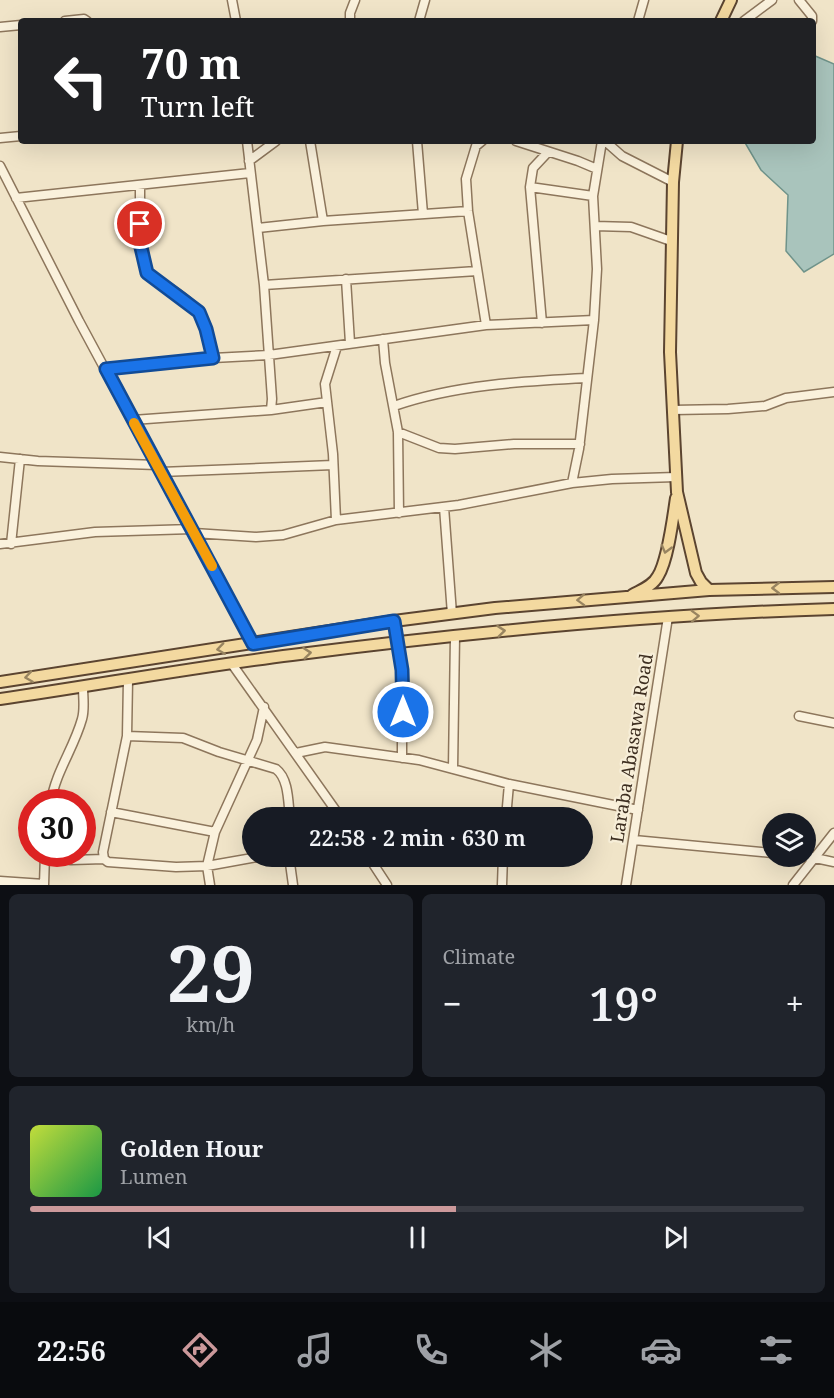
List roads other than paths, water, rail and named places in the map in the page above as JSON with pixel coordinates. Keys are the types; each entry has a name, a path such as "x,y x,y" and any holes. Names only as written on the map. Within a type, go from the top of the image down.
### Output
{"main road":[{"path":"722,18 730,0"},
{"path":"677,144 672,182 670,352 677,492 696,573 709,590"},
{"path":"625,598 653,583 659,575 670,535 677,492"},
{"path":"0,682 394,621 565,601 709,590 834,587"},
{"path":"0,699 290,655 455,636 583,623 834,609"}],"street":[{"path":"232,0 235,18"},
{"path":"350,18 355,0"},
{"path":"420,18 425,0"},
{"path":"639,18 644,0"},
{"path":"748,18 772,0"},
{"path":"799,0 812,18"},
{"path":"0,27 18,25"},
{"path":"0,138 18,136"},
{"path":"247,144 264,285 271,410"},
{"path":"249,161 272,144"},
{"path":"310,144 323,221"},
{"path":"417,144 423,214"},
{"path":"478,144 466,179 468,211 486,325"},
{"path":"525,144 597,169"},
{"path":"572,483 580,444 594,320 597,269 593,196 603,144"},
{"path":"608,144 622,156 672,182"},
{"path":"542,322 530,187 533,168 548,152"},
{"path":"0,166 253,644"},
{"path":"16,198 250,173"},
{"path":"140,185 140,243 147,273 199,312 213,358"},
{"path":"530,187 593,196"},
{"path":"258,228 468,211"},
{"path":"595,226 631,227 671,240"},
{"path":"264,285 477,271"},
{"path":"346,279 350,343"},
{"path":"106,369 269,354 486,325 594,320"},
{"path":"383,339 385,363 398,432 399,513"},
{"path":"336,520 325,384 337,346"},
{"path":"394,406 420,397 453,391 543,380 587,378"},
{"path":"673,410 765,406 786,398 834,392"},
{"path":"133,420 271,410 327,402"},
{"path":"398,432 440,448 455,449 514,444 580,444"},
{"path":"0,457 159,469 333,465"},
{"path":"10,544 20,459"},
{"path":"0,544 95,532 193,531 256,537 283,535 336,520 444,507 572,483 676,477"},
{"path":"444,507 452,614"},
{"name":"Laraba Abasawa Road","path":"626,885 668,617"},
{"path":"394,621 402,670 402,758"},
{"path":"453,769 455,636"},
{"path":"232,664 333,807"},
{"path":"104,859 103,852 127,736 128,680"},
{"path":"53,789 82,719 83,687"},
{"path":"210,885 207,866 214,832 257,740 264,707"},
{"path":"800,716 834,723"},
{"path":"127,736 183,738 276,769 281,773 287,791 289,807"},
{"path":"296,753 325,747 402,758 509,784 638,810"},
{"path":"507,807 509,784"},
{"path":"111,812 214,832"},
{"path":"834,833 816,857 834,862"},
{"path":"633,840 762,853"},
{"path":"96,859 164,866 207,866 242,860"},
{"path":"0,881 44,884 45,867"},
{"path":"291,867 293,885"},
{"path":"375,867 387,885"},
{"path":"502,867 502,885"},
{"path":"793,885 808,867"}],"water":[{"path":"816,56 834,64 834,254 804,272 786,251 788,195 761,170 746,144 816,144"}]}
